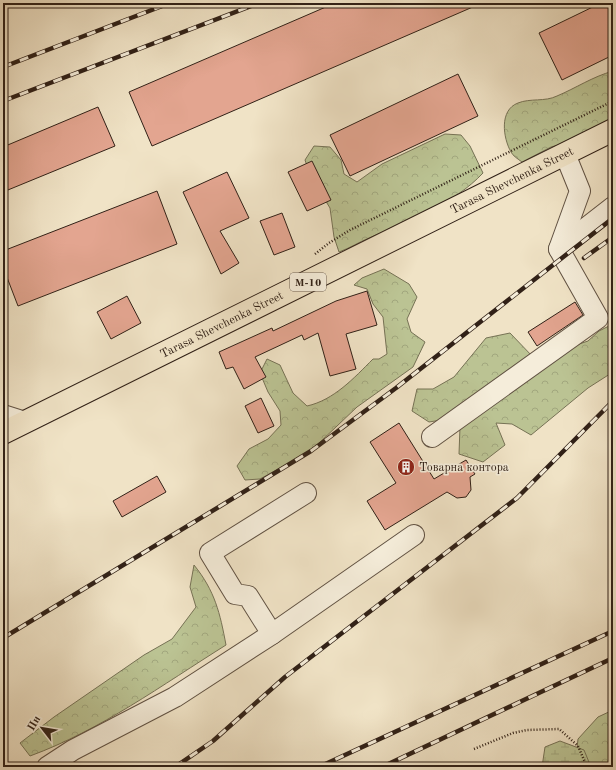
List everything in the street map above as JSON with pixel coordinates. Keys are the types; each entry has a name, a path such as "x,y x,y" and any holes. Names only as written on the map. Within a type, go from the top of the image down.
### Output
{"main road":[{"name":"Tarasa Shevchenka Street","path":"3,433 613,130"}],"lane":[{"path":"432,437 598,318 559,249 580,191 565,154"},
{"path":"559,249 613,207"},
{"path":"3,415 25,422"},
{"path":"272,634 248,596 235,594 210,553 306,493"},
{"path":"47,767 79,746 175,697 272,634 414,535"}],"path":[{"path":"312,257 329,242 350,230 613,102"},
{"path":"474,749 513,733 527,730 559,729 578,746 587,767"}],"green space":[{"path":"613,71 613,117 581,139 551,147 522,162 513,155 508,146 504,125 505,118 512,107 518,103 552,98 598,76"},
{"path":"445,134 461,135 470,146 483,173 458,194 430,211 339,252 334,237 330,208 311,177 305,160 314,146 330,147 341,160 344,174 357,182 382,164"},
{"path":"384,269 409,284 417,297 407,319 411,332 425,342 413,367 357,407 317,445 300,457 260,479 245,480 237,466 249,449 268,439 281,425 280,411 268,392 260,373 267,359 280,365 293,393 307,406 335,394 351,381 373,359 379,359 387,354 383,317 373,304 367,289 354,285 362,278"},
{"path":"613,324 613,372 588,388 531,435 512,424 496,423 505,445 483,462 459,454 460,427 453,418 429,422 412,411 417,389 433,389 454,377 486,338 510,333 533,357 559,351 588,341 599,331"},
{"path":"194,565 207,584 216,603 226,645 131,706 82,733 30,756 20,743 54,717 144,655 172,639 196,607 190,587"},
{"path":"613,710 613,767 575,767 578,739 598,717"},
{"path":"560,741 584,750 591,767 542,767 545,747"}],"building":[{"path":"335,3 482,3 152,146 129,92"},
{"path":"601,3 613,3 613,55 562,80 539,33"},
{"path":"458,74 478,116 350,176 330,135"},
{"path":"98,107 115,146 3,192 3,147"},
{"path":"312,161 331,200 307,211 288,172"},
{"path":"227,172 249,218 220,231 239,263 221,274 183,192"},
{"path":"157,191 177,244 18,306 3,267 3,251"},
{"path":"282,213 295,247 274,255 260,221"},
{"path":"367,291 377,325 346,334 356,369 330,376 318,333 304,340 302,335 255,357 266,377 244,389 233,367 226,369 219,352 272,328 273,331 336,301"},
{"path":"127,296 141,323 111,339 97,312"},
{"path":"575,302 583,315 537,346 528,332"},
{"path":"261,398 274,426 258,433 245,406"},
{"name":"Товарна контора","path":"399,423 434,479 466,460 475,474 470,477 471,490 466,497 457,498 447,492 385,530 367,501 396,483 370,442"},
{"path":"157,476 166,492 122,517 113,501"}],"railway":[{"path":"3,67 170,3"},
{"path":"3,101 259,3"},
{"path":"3,638 311,451 396,388 613,218"},
{"path":"584,258 613,237"},
{"path":"175,767 213,741 285,677 517,498 613,401"},
{"path":"319,767 613,631"},
{"path":"382,767 613,658"}],"place":[{"name":"Товарна контора","path":"406,467"}]}
